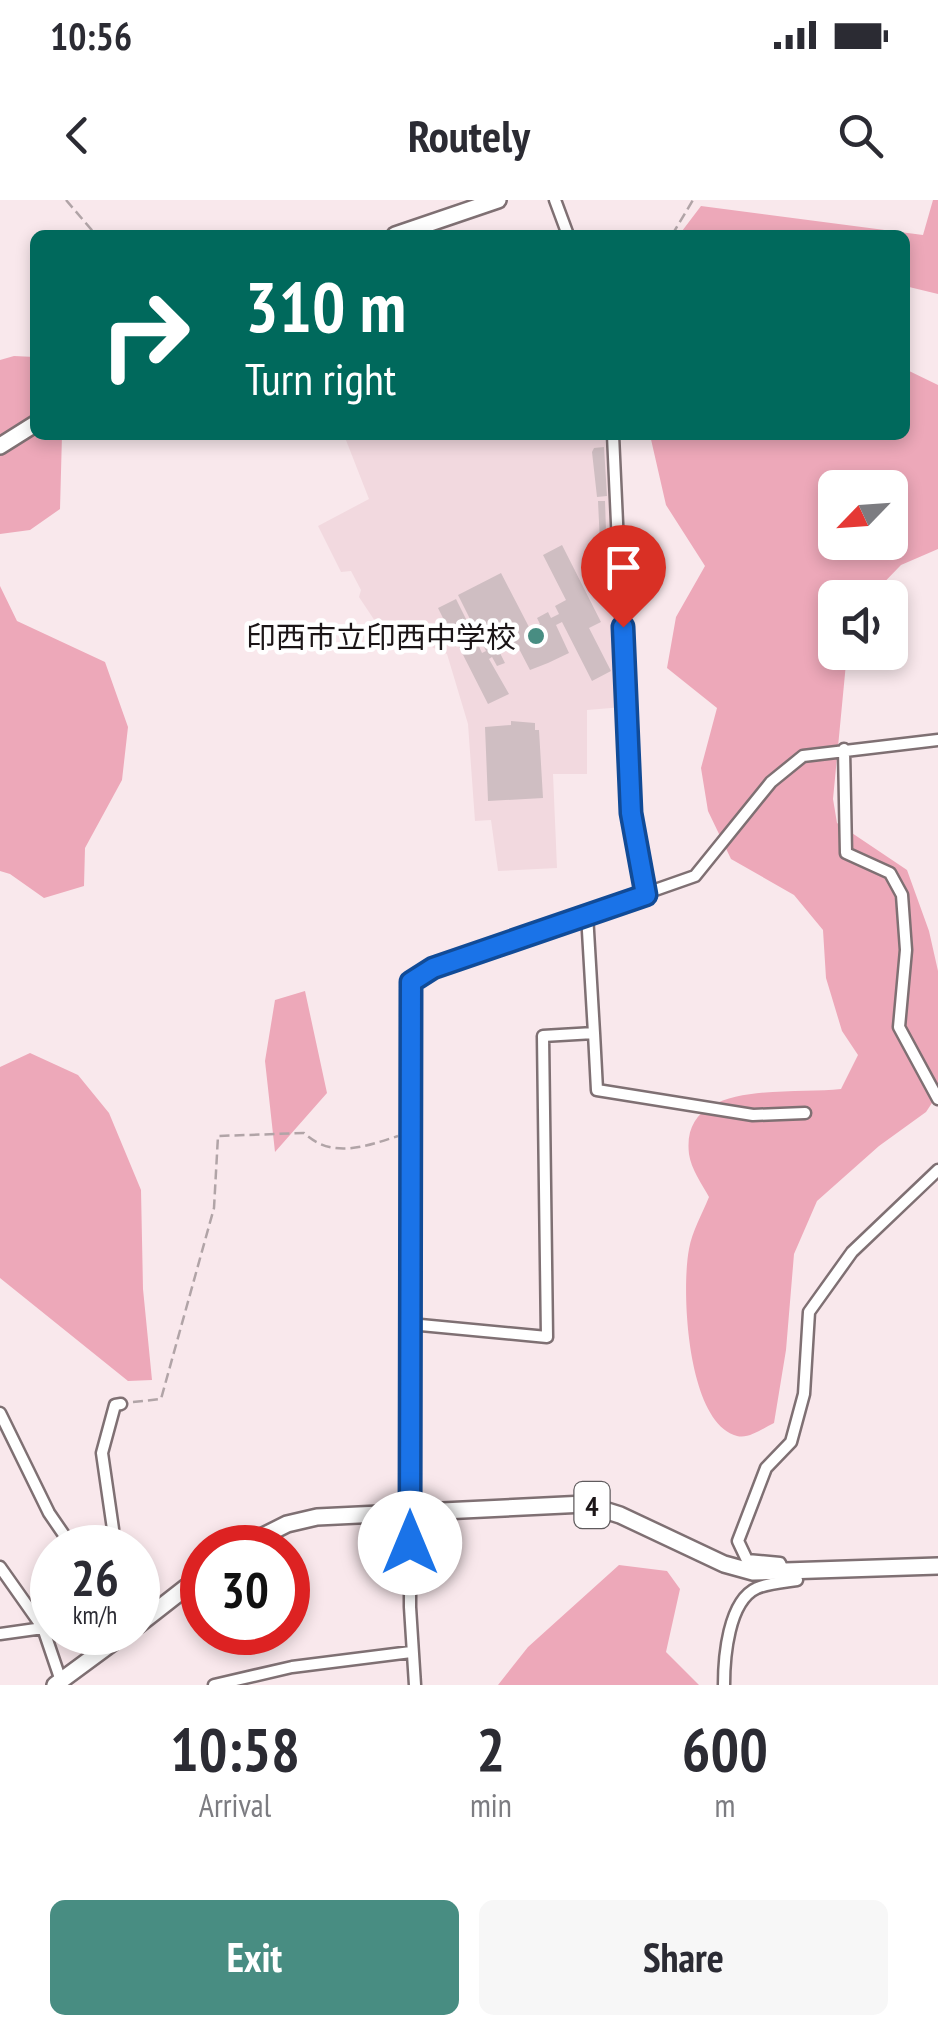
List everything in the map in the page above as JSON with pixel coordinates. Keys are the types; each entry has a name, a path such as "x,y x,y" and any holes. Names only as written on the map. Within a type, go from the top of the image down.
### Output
{"main road":[{"path":"410,230 498,200"},
{"path":"0,446 30,427"},
{"name":"4","path":"286,1525 304,1519 410,1511 585,1504 620,1515 738,1568 784,1572 938,1566"},
{"path":"160,1608 180,1592"},
{"path":"58,1683 96,1655"}],"street":[{"path":"555,200 566,230"},
{"path":"613,440 629,786 646,895"},
{"path":"415,1685 411,1652 410,1511 411,982 433,968 695,876 787,766 803,756 938,740"},
{"path":"844,749 846,852 890,873 902,895 906,950 899,1027 938,1099"},
{"path":"587,914 597,1090 753,1115 805,1112"},
{"path":"410,1324 547,1338 543,1036 594,1033"},
{"path":"724,1685 728,1639 740,1604 754,1589 797,1580 784,1572 780,1563 748,1560 738,1541 766,1468 791,1442 804,1394 809,1312 852,1252 938,1170"},
{"path":"112,1525 102,1452 115,1404 121,1404"},
{"path":"0,1413 57,1525"},
{"path":"2,1571 30,1604"},
{"path":"0,1634 30,1628"},
{"path":"214,1685 292,1667 411,1652"},
{"path":"53,1655 58,1683"}],"path":[{"path":"66,200 92,230"},
{"path":"675,230 693,200"},
{"path":"121,1404 162,1399 214,1208 218,1136 304,1133 317,1145 335,1151 410,1132"}],"shaded area":[{"path":"933,200 938,200 938,294 910,287 910,233 923,235"},
{"path":"701,206 885,230 683,230"},
{"path":"30,357 30,440 62,440 60,509 30,530 0,534 0,360"},
{"path":"910,371 938,385 938,549 901,565 886,580 818,580 818,670 845,670 833,799 837,823 907,870 929,931 938,971 938,1094 926,1112 879,1146 817,1201 794,1254 786,1350 774,1423 742,1437 720,1426 707,1407 691,1353 686,1294 689,1249 709,1197 690,1160 691,1130 702,1113 720,1102 744,1095 841,1089 858,1055 842,1031 826,978 823,930 794,895 731,859 708,811 701,768 717,708 667,668 676,617 705,566 666,505 651,440 910,440"},
{"path":"346,440 605,440 623,707 587,710 587,774 553,774 557,868 498,871 491,820 475,821 468,724 447,654 375,621 359,597 361,590 351,571 341,572 318,526 369,499"},
{"path":"0,586 17,621 105,662 128,727 122,780 85,848 84,886 44,898 0,871"},
{"path":"305,991 327,1093 275,1152 265,1061 275,1000"},
{"path":"30,1053 78,1075 109,1113 141,1190 143,1289 152,1380 128,1381 0,1278 0,1067"},
{"path":"619,1565 667,1571 680,1589 666,1652 699,1685 498,1685 528,1647"}],"building":[{"path":"604,447 607,496 597,497 592,452"},
{"path":"598,501 605,501 606,531 611,531 613,571 608,571 609,586 602,586"},
{"path":"562,545 601,622 589,628 611,671 592,681 562,622 556,625 569,653 530,670 517,645 500,653 505,663 497,666 492,657 489,659 509,694 488,704 459,647 476,640 482,653 486,651 458,595 501,573 530,629 540,624 537,618 548,612 551,618 559,614 555,606 566,600 543,555"},
{"path":"456,599 470,627 452,636 438,608"},
{"path":"511,721 535,723 535,730 539,730 543,798 488,801 485,727 511,725"}],"place":[{"name":"印西市立印西中学校","path":"536,636"}],"route":[{"path":"410,1543 411,982 433,968 646,895 631,813 623,627"}]}
